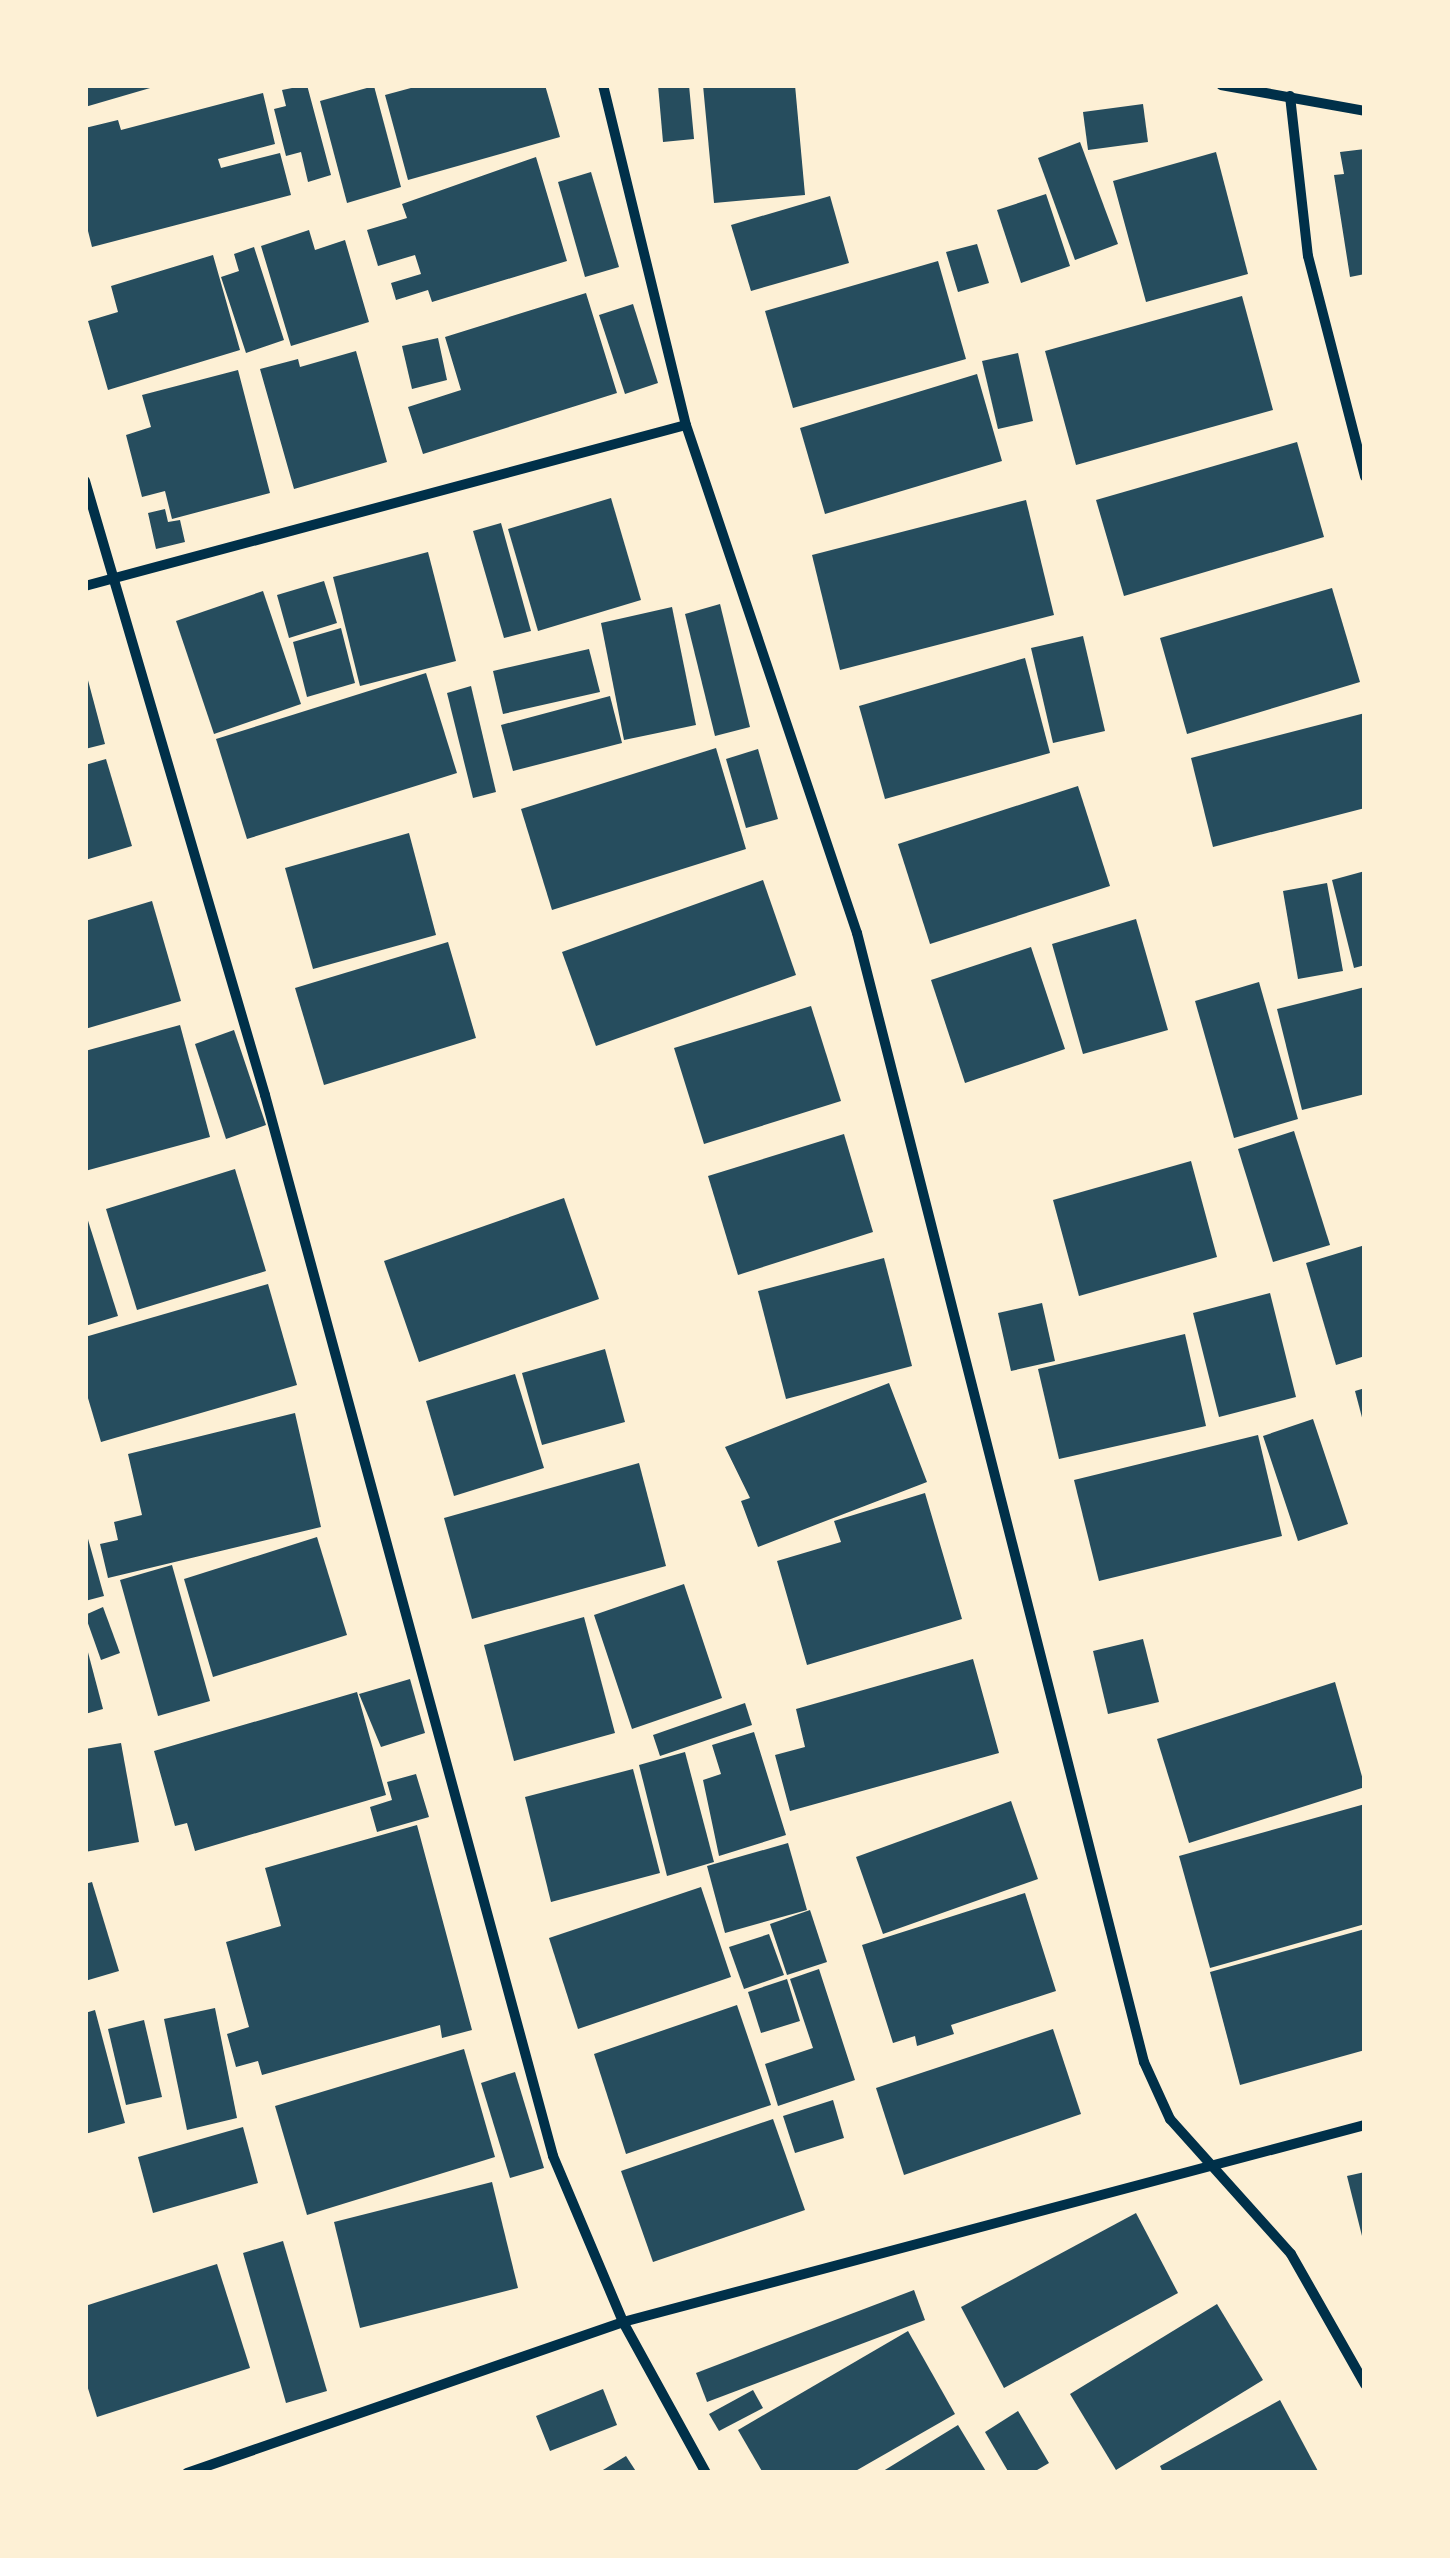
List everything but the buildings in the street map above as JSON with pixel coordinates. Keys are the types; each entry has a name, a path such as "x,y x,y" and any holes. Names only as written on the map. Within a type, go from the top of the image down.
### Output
{"street":[{"path":"603,85 686,425 857,934 1144,2062 1170,2119 1291,2254 1365,2384"},
{"path":"1221,85 1365,111"},
{"path":"1290,96 1308,256 1365,478"},
{"path":"85,586 686,425"},
{"path":"85,482 118,578 552,2156 623,2322 706,2473"},
{"path":"188,2473 623,2322 1212,2170 1365,2125"}]}
